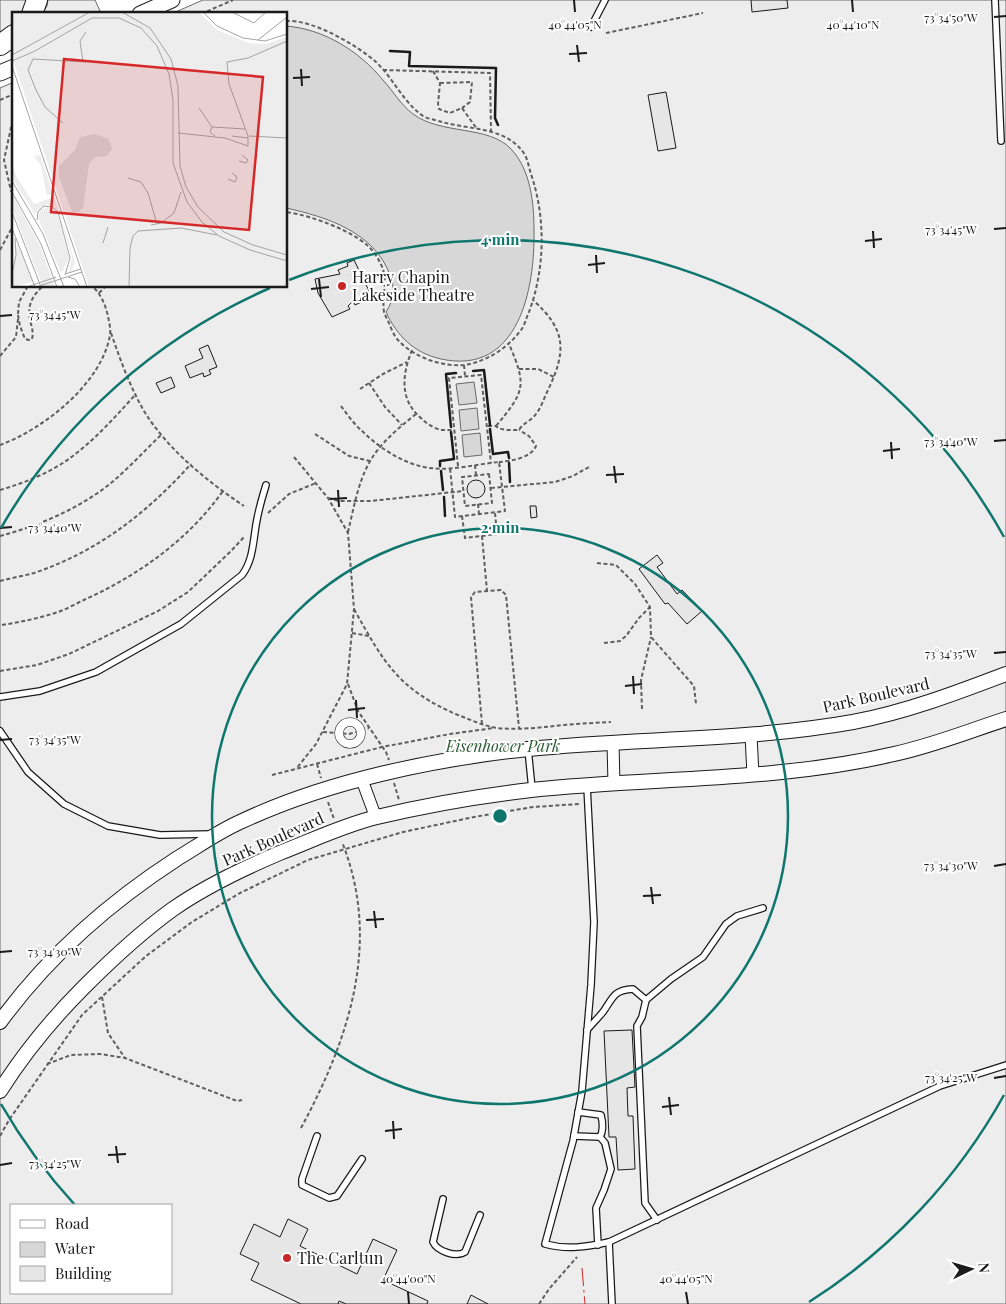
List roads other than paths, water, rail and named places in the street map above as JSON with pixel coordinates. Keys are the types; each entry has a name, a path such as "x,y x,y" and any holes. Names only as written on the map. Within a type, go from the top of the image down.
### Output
{"highway":[{"path":"33,12 37,0"},
{"path":"0,45 12,36"}],"main road":[{"path":"145,12 172,0"},
{"path":"0,73 12,68"}],"street":[{"name":"Park Boulevard","path":"0,1022 22,992 82,931 143,881 239,822 292,801 393,770 528,749 751,735 800,730 855,721 903,710 1006,674"},
{"name":"Park Boulevard","path":"0,1091 17,1064 56,1015 116,954 173,909 242,869 337,830 376,818 445,802 532,790 753,775 798,770 895,754 1006,718"},
{"path":"349,722 356,724 361,731 359,740 352,744 342,741 339,733 343,725 349,722"},
{"path":"751,735 753,775"},
{"path":"613,743 614,784"},
{"path":"362,780 376,818"}],"lane":[{"path":"592,27 605,0"},
{"path":"995,0 1003,121 1001,141"},
{"path":"0,698 40,691 96,672 181,624 242,575 247,568 251,558 256,523 266,486"},
{"path":"0,731 28,772 64,804 108,826 160,835 218,834"},
{"path":"528,749 532,790"},
{"path":"587,786 594,922 582,1090 574,1136 545,1244 559,1247 585,1248 609,1242 940,1086 1006,1064"},
{"path":"657,1220 645,1203 637,1026 642,1017 646,1000 703,956 726,924 737,916 763,908"},
{"path":"587,1031 615,994 625,989 633,988 646,1000"},
{"path":"578,1112 601,1116 603,1123 600,1137"},
{"path":"317,1136 302,1179 302,1185 329,1198 337,1196 362,1158"},
{"path":"574,1136 600,1137 605,1143 611,1169 596,1208 598,1245"},
{"path":"444,1199 432,1242 434,1245 455,1256 465,1252 480,1215"},
{"path":"609,1242 612,1304"}],"water":[{"path":"288,26 300,28 327,37 352,51 374,69 413,114 424,121 490,136 502,141 518,157 530,188 534,231 531,277 526,301 517,323 505,341 489,354 467,361 441,359 415,348 395,329 386,312 393,294 393,284 383,260 361,237 333,222 288,208"},
{"path":"474,382 477,403 459,405 456,384"},
{"path":"477,408 479,429 461,431 459,410"},
{"path":"480,433 482,455 464,457 462,435"}],"place":[{"name":"Harry Chapin Lakeside Theatre","path":"342,286"},
{"name":"The Carltun","path":"287,1258"}],"park label":[{"name":"Eisenhower Park","path":"503,746"}]}
